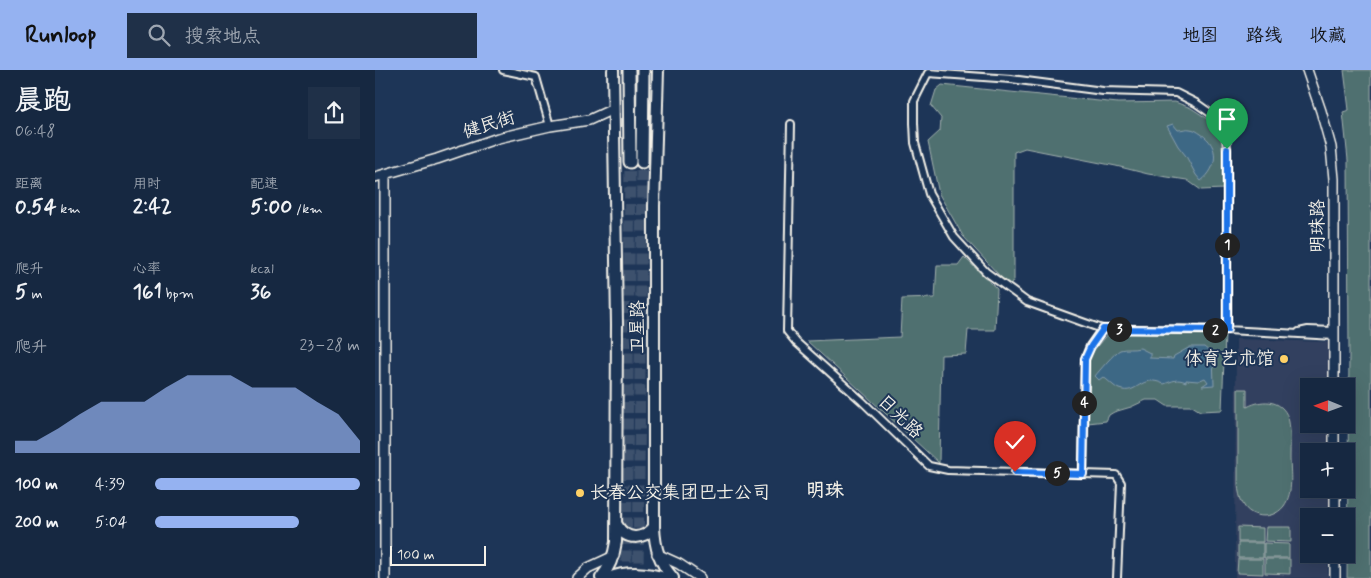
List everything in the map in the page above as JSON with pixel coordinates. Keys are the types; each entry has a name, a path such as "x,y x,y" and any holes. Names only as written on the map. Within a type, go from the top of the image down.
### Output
{"highway":[{"path":"629,70 630,162"},
{"path":"642,162 643,70"}],"main road":[{"name":"卫星路","path":"601,578 607,571 614,556 617,542 617,214 613,70"},
{"name":"卫星路","path":"658,70 654,206 654,527 657,554 661,563 673,578"},
{"path":"617,525 623,534 628,536 643,536 648,534 654,527"},
{"path":"609,578 629,574 654,574 665,578"}],"street":[{"path":"503,70 536,77 550,126"},
{"name":"明珠路","path":"1307,70 1331,147 1334,180 1334,378"},
{"path":"1227,330 1227,149 1226,136 1213,115 1196,103 1176,93 1103,91 1011,79 928,73 914,101 914,123 915,143 929,194 954,237 985,272 1027,302 1103,329 1227,330 1292,332 1307,335 1334,333"},
{"name":"健民街","path":"375,177 437,159 498,138 550,126 589,120 613,110"},
{"name":"日光路","path":"791,124 787,331 796,342 862,401 929,466 948,470 1116,475 1121,483 1117,578"},
{"path":"385,174 385,578"},
{"path":"1083,474 1085,359 1091,346 1103,329"},
{"path":"657,554 679,564 700,578"},
{"path":"577,578 588,568 614,556"},
{"path":"1335,563 1335,578"}],"shaded area":[{"path":"1173,124 1178,130 1189,129 1201,134 1207,139 1214,151 1215,157 1211,170 1201,181 1167,126"},
{"path":"1236,339 1330,342 1330,378 1300,378 1300,433 1330,433 1329,443 1300,443 1300,498 1329,498 1329,508 1300,508 1300,563 1328,563 1328,578 1235,578"},
{"path":"1190,347 1204,347 1213,354 1214,385 1202,386 1208,382 1205,378 1198,381 1186,380 1186,382 1175,380 1164,384 1150,381 1131,390 1125,390 1117,388 1103,377 1099,380 1095,376 1120,350 1140,348 1150,353 1150,358 1173,359 1174,356"}],"green space":[{"path":"1344,70 1371,70 1371,578 1347,578 1347,563 1355,563 1355,508 1348,508 1348,498 1355,498 1355,443 1348,443 1348,433 1355,433 1355,378 1349,378 1348,160 1343,112 1349,110"},
{"path":"942,85 1118,103 1175,102 1191,108 1208,119 1223,139 1224,189 1201,190 1187,180 1148,174 1025,148 1014,152 1014,280 1009,286 963,236 939,194 928,142 940,131 941,118 931,106 936,90"},
{"path":"964,257 997,289 995,330 968,330 966,354 941,355 939,463 807,341 900,337 902,299 935,298 937,265 958,265"},
{"path":"1108,333 1225,335 1222,410 1200,411 1192,406 1167,406 1158,400 1146,400 1114,412 1109,415 1106,421 1088,423 1089,362 1094,350"},
{"path":"1238,389 1247,389 1247,407 1260,402 1273,403 1283,409 1289,422 1291,475 1289,495 1282,509 1268,516 1257,515 1248,511 1239,494"},
{"path":"1238,527 1263,528 1263,542 1238,542"},
{"path":"1266,527 1291,527 1291,542 1265,541"},
{"path":"1238,543 1263,543 1263,558 1238,558"},
{"path":"1264,543 1289,544 1289,558 1264,558"},
{"path":"1238,559 1263,559 1263,574 1237,573"},
{"path":"1265,559 1290,559 1290,574 1265,573"}],"tunnel":[{"path":"626,578 630,162"},
{"path":"638,578 642,162"}],"place":[{"name":"体育艺术馆","path":"1284,359"},
{"name":"长春公交集团巴士公司","path":"580,493"}],"district":[{"name":"明珠","path":"825,490"}],"route":[{"path":"1015,472 1083,474 1085,359 1091,346 1103,329 1227,330 1227,149"}]}
